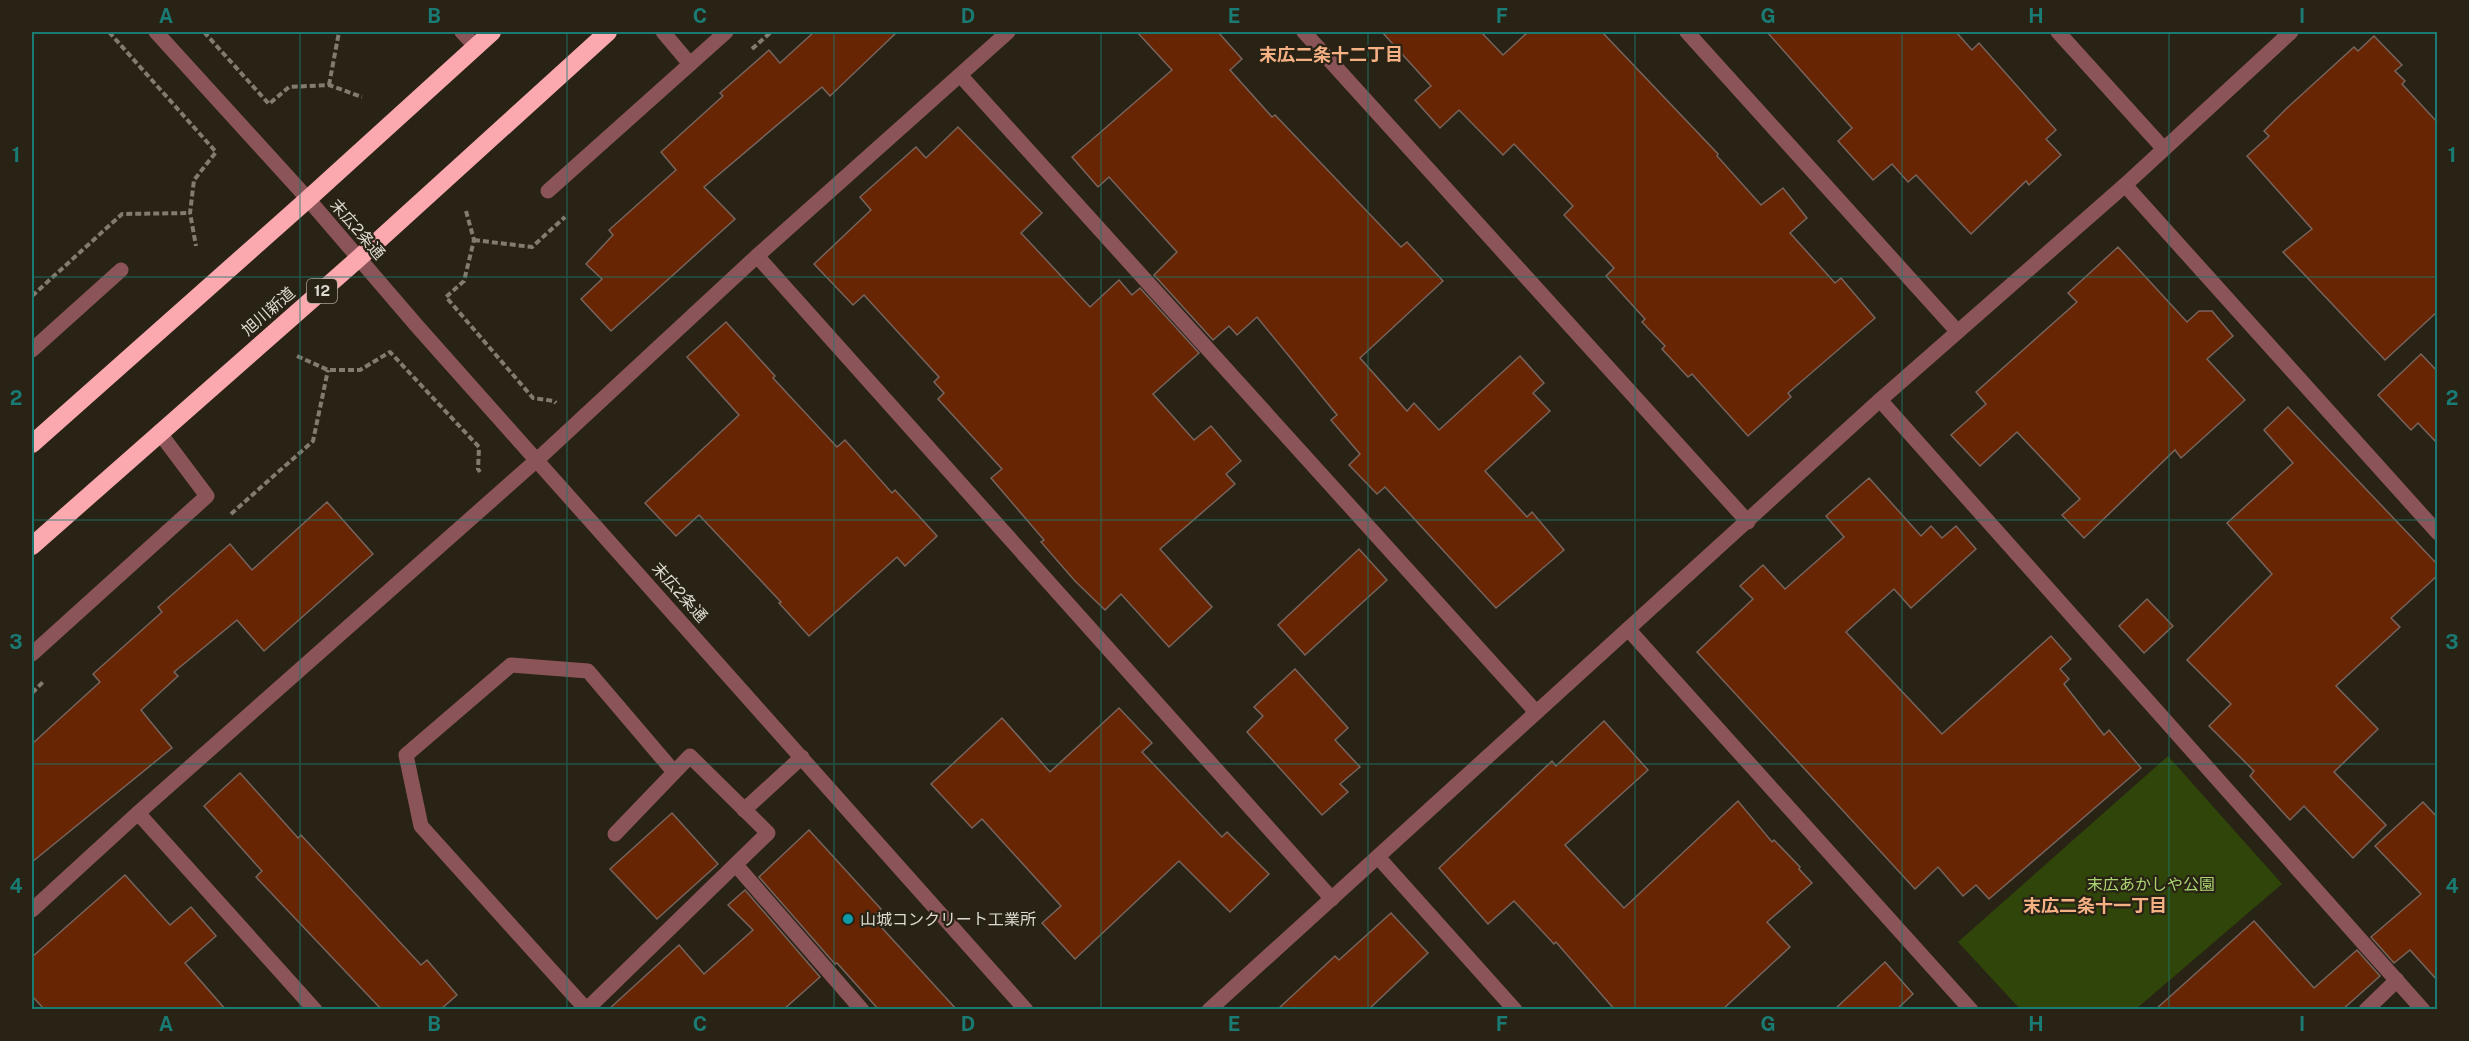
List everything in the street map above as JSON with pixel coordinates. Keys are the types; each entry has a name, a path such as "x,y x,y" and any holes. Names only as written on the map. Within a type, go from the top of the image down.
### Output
{"highway":[{"path":"32,444 492,32"},
{"name":"旭川新道","path":"32,546 359,258 608,32"}],"street":[{"name":"末広2条通","path":"156,32 308,199 1026,1010"},
{"path":"462,32 475,46"},
{"path":"663,32 690,64"},
{"path":"548,191 726,32"},
{"path":"32,910 138,813 538,459 757,256 1008,32"},
{"path":"1304,32 1748,522"},
{"path":"1687,32 1957,331"},
{"path":"2058,32 2163,148"},
{"path":"1209,1010 1880,400 2125,185 2291,32"},
{"path":"960,75 1536,712"},
{"path":"2125,185 2438,533"},
{"path":"757,256 1332,899"},
{"path":"32,350 121,270"},
{"path":"1880,400 2423,1010"},
{"path":"32,654 207,495 159,432"},
{"path":"1628,629 1971,1010"},
{"path":"615,834 690,756 768,833 586,1009 421,826 406,755 511,665 588,671 674,772"},
{"path":"744,810 802,757"},
{"path":"138,813 315,1010"},
{"path":"1378,857 1515,1010"},
{"path":"736,865 862,1010"},
{"path":"2366,1010 2397,980"}],"path":[{"path":"109,32 216,152 194,180 190,213 196,246"},
{"path":"204,32 269,104 289,87 329,85 362,97"},
{"path":"329,85 339,32"},
{"path":"466,211 474,240 464,280 446,297 533,398 554,401 573,426"},
{"path":"32,296 122,214 190,213"},
{"path":"297,356 328,370 360,370 390,352 479,447 478,469 499,494"}],"green space":[{"name":"末広あかしや公園","path":"2168,756 2282,884 2136,1009 2020,1009 1958,942"}],"building":[{"path":"814,32 897,32 830,96 822,87 704,187 735,219 611,331 581,299 602,279 586,264 613,235 609,230 676,170 661,152 723,96 720,93 769,50 780,63"},
{"path":"1137,32 1218,32 1242,59 1230,70 1272,117 1275,115 1401,247 1407,242 1443,281 1360,358 1407,411 1414,403 1439,430 1520,356 1544,383 1533,393 1550,411 1485,471 1527,517 1532,512 1564,550 1496,608 1385,487 1377,494 1349,465 1360,454 1331,420 1337,415 1257,317 1237,335 1229,326 1213,340 1154,275 1177,252 1109,177 1098,187 1072,157 1172,70"},
{"path":"1382,32 1481,32 1503,55 1528,32 1602,32 1718,154 1717,156 1761,205 1783,188 1807,218 1790,233 1835,283 1841,278 1875,318 1788,393 1791,397 1748,436 1692,374 1688,377 1662,349 1665,346 1642,322 1645,319 1606,276 1614,268 1564,215 1573,206 1514,144 1503,155 1459,110 1440,128 1415,100 1431,86"},
{"path":"1767,32 1956,32 1972,50 1979,43 2056,130 2046,139 2061,155 2029,185 2026,181 1971,234 1916,175 1908,182 1892,164 1873,180 1838,141 1852,128"},
{"path":"2374,36 2402,65 2395,71 2405,81 2402,84 2438,123 2438,311 2385,360 2283,252 2312,229 2247,156 2269,136 2264,131 2287,108 2354,47 2358,51"},
{"path":"958,127 1042,213 1021,233 1090,307 1119,280 1132,295 1140,288 1199,353 1153,394 1194,440 1211,426 1241,461 1226,474 1235,484 1160,549 1212,607 1169,647 1121,594 1105,610 1075,581 1041,542 1044,540 991,478 1002,469 938,399 944,393 934,382 939,377 864,295 853,305 814,264 871,210 860,197 916,147 926,158"},
{"path":"2118,247 2187,322 2199,311 2212,311 2233,336 2207,359 2245,400 2181,458 2175,450 2084,538 2062,515 2080,499 2017,432 1980,466 1951,435 1986,404 1976,392 2077,302 2068,293"},
{"path":"726,322 775,376 773,378 837,447 845,440 892,493 895,490 937,536 905,566 897,557 809,636 779,603 781,602 699,515 676,536 645,503 739,415 687,357"},
{"path":"2421,354 2438,372 2438,444 2418,423 2411,430 2378,395"},
{"path":"2288,407 2438,565 2438,575 2391,618 2400,627 2336,686 2378,729 2334,772 2386,825 2353,858 2304,806 2290,820 2250,776 2254,771 2209,726 2231,704 2187,660 2272,574 2227,523 2293,463 2264,430"},
{"path":"1869,478 1921,536 1931,526 1942,538 1956,526 1976,549 1911,608 1894,589 1846,632 1942,734 2051,636 2071,659 2060,669 2069,679 2064,684 2104,735 2109,730 2141,768 1989,899 1976,885 1963,896 1938,867 1915,889 1697,652 1753,599 1740,586 1763,565 1785,589 1844,537 1826,516"},
{"path":"327,502 373,554 264,651 237,620 174,672 178,676 141,710 172,748 32,862 32,744 100,682 93,674 162,612 158,607 230,544 252,570"},
{"path":"1359,549 1387,580 1305,655 1278,625"},
{"path":"2147,599 2173,626 2144,653 2119,626"},
{"path":"1295,669 1348,728 1335,740 1360,767 1340,784 1348,792 1322,815 1247,732 1263,716 1254,707"},
{"path":"1119,708 1152,743 1142,752 1222,837 1227,832 1269,874 1230,912 1179,861 1075,959 1042,923 1061,906 982,819 972,828 931,784 1002,718 1050,772"},
{"path":"1604,721 1648,770 1565,845 1624,908 1738,801 1772,842 1774,840 1812,883 1767,922 1790,947 1722,1010 1615,1010 1556,942 1554,944 1514,901 1488,924 1439,868 1552,761 1556,766"},
{"path":"240,773 298,838 301,835 421,965 427,960 457,995 440,1010 382,1010 256,877 262,871 204,806"},
{"path":"2423,802 2438,818 2438,981 2410,950 2394,963 2371,937 2421,894 2375,846"},
{"path":"672,813 718,864 657,919 610,869"},
{"name":"山城コンクリート工業所","path":"809,830 881,909 872,917 957,1010 879,1010 837,963 835,964 759,877"},
{"path":"125,875 170,925 191,907 216,936 185,963 226,1010 45,1010 32,996 32,957"},
{"path":"745,890 820,977 783,1010 608,1010 679,945 704,974 753,930 728,905"},
{"path":"1391,913 1428,953 1368,1010 1277,1010 1335,956 1339,960"},
{"path":"2254,921 2314,988 2357,950 2380,976 2342,1010 2155,1010"},
{"path":"1885,962 1913,994 1896,1010 1834,1010"}],"place":[{"name":"山城コンクリート工業所","path":"848,919"}],"district":[{"name":"末広二条十二丁目","path":"1331,55"},
{"name":"末広二条十一丁目","path":"2095,906"}]}
